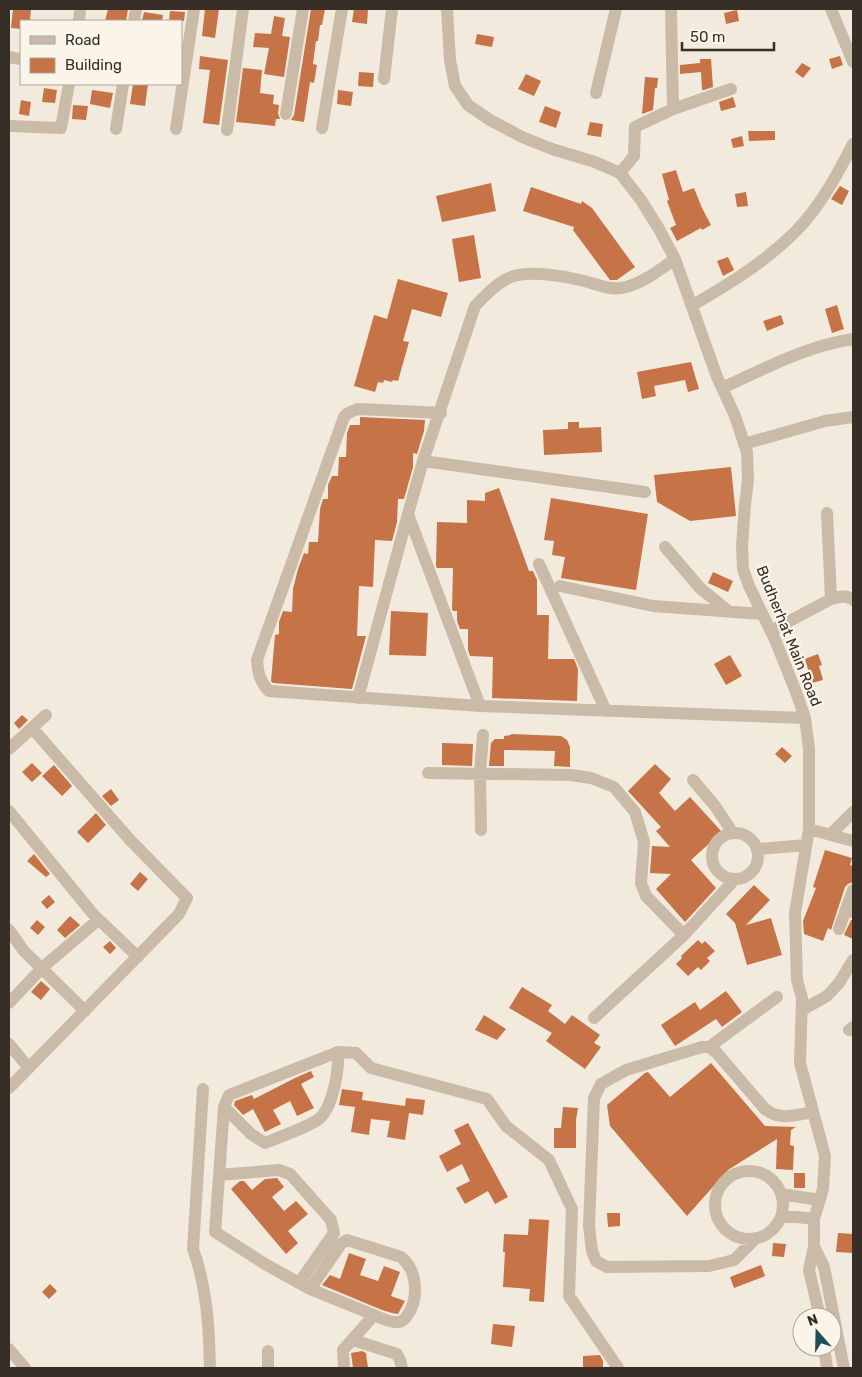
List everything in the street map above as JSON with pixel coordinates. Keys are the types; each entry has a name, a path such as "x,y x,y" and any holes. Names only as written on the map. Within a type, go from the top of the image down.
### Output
{"street":[{"path":"176,129 194,9"},
{"path":"228,130 244,9"},
{"path":"286,114 303,9"},
{"path":"322,128 342,9"},
{"path":"384,79 392,9"},
{"name":"Budherhat Main Road","path":"447,9 450,60 455,86 468,105 490,120 522,137 552,149 595,162 620,173 641,200 675,259 722,388 750,442 747,452 748,480 742,545 743,569 796,692 805,718 809,749 809,829 795,913 797,980 802,998 800,1064 825,1156 823,1189 814,1219 814,1246 824,1267 845,1365"},
{"path":"596,93 616,9"},
{"path":"671,9 673,109"},
{"path":"831,9 853,62"},
{"path":"9,126 61,128 69,85"},
{"path":"116,128 123,85"},
{"path":"620,173 634,156 635,127 673,109 730,89"},
{"path":"693,305 742,275 796,232 820,202 853,144"},
{"path":"358,698 423,461 441,413 475,306 492,288 512,277 536,274 581,280 610,289 622,288 636,285 675,259"},
{"path":"722,388 795,354 840,341 853,340"},
{"path":"441,413 358,409 344,417 257,660 259,676 263,685 269,691 480,706 805,718"},
{"path":"750,442 825,421 853,418"},
{"path":"423,461 645,492"},
{"path":"827,513 831,599"},
{"path":"408,514 480,706"},
{"path":"665,547 700,588 728,612"},
{"path":"539,564 606,711"},
{"path":"560,586 654,606 762,614"},
{"path":"771,631 831,599 842,596 853,600"},
{"path":"11,741 32,728 46,715"},
{"path":"9,1088 138,958 179,914 187,898 131,841 32,728"},
{"path":"481,830 480,773 482,735"},
{"path":"428,773 571,775 591,778 614,787 635,812 644,842 641,883 646,896 684,934"},
{"path":"692,780 715,806 733,833"},
{"path":"9,811 98,920 138,958"},
{"path":"831,834 853,812"},
{"path":"809,829 853,842"},
{"path":"594,1018 684,934 735,879 749,875 754,870 757,864 758,849 748,837 733,833 725,835 714,846 712,861 720,874 735,879"},
{"path":"758,849 806,845"},
{"path":"839,929 850,911 853,890"},
{"path":"9,1003 42,968 98,920"},
{"path":"9,930 24,951 85,1011"},
{"path":"802,1010 822,998 839,983 853,960"},
{"path":"709,1047 777,997"},
{"path":"9,1044 29,1068"},
{"path":"756,1238 734,1260 709,1266 607,1267 596,1260 592,1251 589,1226 594,1098 601,1084 626,1070 702,1047 709,1047 716,1052 765,1110 772,1115 783,1118 813,1112"},
{"path":"224,1107 251,1134 265,1143 318,1121 330,1103 339,1065 338,1052"},
{"path":"310,1289 341,1244 347,1240 401,1257 407,1262 413,1276 416,1291 411,1310 404,1320 397,1322 374,1316 310,1289 215,1232 224,1107 229,1095 338,1052 356,1053 371,1068 487,1099 506,1126 549,1160 572,1209 570,1296 618,1368"},
{"path":"203,1089 193,1249 202,1278 210,1335 210,1368"},
{"path":"219,1175 279,1170 290,1174 332,1220 334,1233 299,1283"},
{"path":"749,1171 760,1172 778,1186 783,1207 781,1217 775,1227 766,1234 756,1238 744,1238 734,1235 725,1228 718,1219 716,1202 721,1186 728,1178 749,1171"},
{"path":"781,1194 820,1200"},
{"path":"781,1217 814,1219"},
{"path":"814,1246 809,1270 818,1307"},
{"path":"809,1270 824,1267"},
{"path":"344,1368 343,1350 374,1316"},
{"path":"353,1340 396,1354 402,1368"},
{"path":"9,1349 25,1368"},
{"path":"268,1352 268,1368"}],"building":[{"path":"13,9 31,9 30,20 20,20 20,29 11,28"},
{"path":"108,9 128,9 126,20 105,20"},
{"path":"205,9 219,9 215,38 202,36"},
{"path":"311,9 325,9 318,41 316,41 313,64 317,65 314,83 310,82 304,122 291,120 294,115"},
{"path":"354,9 368,10 367,24 352,22"},
{"path":"737,10 739,21 726,24 724,13"},
{"path":"170,11 185,12 184,21 169,20"},
{"path":"144,12 163,15 162,20 142,20"},
{"path":"274,16 285,18 282,36 290,37 284,77 264,74 269,48 253,47 255,33 271,34"},
{"path":"477,34 494,37 492,47 475,44"},
{"path":"200,56 228,60 219,125 203,123 210,70 199,69"},
{"path":"840,56 843,65 832,69 829,59"},
{"path":"700,59 711,59 713,87 704,90 702,90 701,72 680,74 680,65 700,63"},
{"path":"802,63 811,68 803,78 795,72"},
{"path":"243,68 262,70 260,93 274,95 273,104 279,105 278,113 280,119 276,119 275,126 236,122"},
{"path":"359,72 374,73 373,87 358,86"},
{"path":"526,74 541,81 534,96 518,89"},
{"path":"645,77 658,78 653,110 642,114"},
{"path":"133,85 148,85 145,106 130,104"},
{"path":"44,88 57,90 55,103 42,102"},
{"path":"92,90 113,93 110,108 90,104"},
{"path":"338,90 353,92 351,106 337,104"},
{"path":"733,97 736,107 721,111 719,102"},
{"path":"21,100 31,102 29,116 19,114"},
{"path":"73,105 88,106 86,120 72,119"},
{"path":"545,106 561,112 556,128 539,122"},
{"path":"590,122 603,124 601,137 587,135"},
{"path":"748,131 775,131 775,140 749,141"},
{"path":"742,136 744,146 733,148 731,139"},
{"path":"676,170 683,192 694,188 711,225 702,230 701,228 677,241 670,228 676,225 667,201 669,200 662,174"},
{"path":"491,183 496,211 442,222 436,196"},
{"path":"840,186 849,191 842,205 831,199"},
{"path":"531,187 581,204 582,201 592,208 635,267 617,280 610,280 573,230 574,227 523,211"},
{"path":"746,192 748,206 737,207 735,194"},
{"path":"474,235 481,278 459,282 452,239"},
{"path":"728,257 734,270 723,276 717,261"},
{"path":"398,279 448,293 441,317 412,309 403,341 409,342 398,381 384,380 383,383 378,382 375,392 354,386 374,315 387,319"},
{"path":"837,305 844,329 832,333 825,309"},
{"path":"781,315 784,324 767,331 763,321"},
{"path":"691,362 699,389 688,392 685,380 654,386 656,396 642,399 637,372"},
{"path":"360,417 425,420 424,431 417,454 413,453 413,467 404,499 398,499 397,522 392,541 375,540 373,587 359,586 357,636 366,636 352,689 273,683 271,681 275,635 279,634 279,622 283,611 292,612 293,589 298,569 304,553 308,554 309,542 318,542 320,509 323,499 328,499 328,485 332,476 338,476 339,457 346,457 347,433 350,425 360,425"},
{"path":"568,422 579,422 579,428 601,427 602,452 544,455 543,430 568,429"},
{"path":"731,467 736,516 690,521 657,502 654,475"},
{"path":"499,488 529,571 533,571 537,580 537,615 549,615 548,659 574,659 578,669 577,701 492,698 493,657 470,656 468,650 468,629 460,629 457,621 457,611 452,609 453,568 437,568 436,566 437,522 467,523 467,500 485,501 485,493"},
{"path":"551,498 648,514 636,590 561,578 565,557 552,555 554,541 544,540"},
{"path":"713,572 733,581 728,592 708,583"},
{"path":"391,611 428,613 426,656 389,655"},
{"path":"818,654 822,665 819,666 823,680 812,683 805,659"},
{"path":"730,655 742,676 726,685 714,664"},
{"path":"22,715 28,720 19,729 14,723"},
{"path":"511,734 561,736 567,740 570,747 570,767 554,766 555,751 504,750 504,766 489,766 491,743 495,739 504,739 504,736"},
{"path":"442,743 473,744 472,766 442,765"},
{"path":"782,747 792,756 785,763 775,754"},
{"path":"32,763 42,773 32,782 22,772"},
{"path":"655,764 671,779 659,793 675,811 690,797 722,832 691,860 716,888 685,922 656,889 671,874 650,873 652,846 670,847 656,831 661,827 628,791"},
{"path":"54,765 72,786 62,796 42,776"},
{"path":"111,789 119,800 111,806 102,796"},
{"path":"96,813 106,825 88,843 77,832"},
{"path":"825,850 852,858 850,865 853,866 853,882 845,887 831,930 828,928 823,941 804,934 803,921 816,888 813,887"},
{"path":"34,854 50,874 46,877 27,861"},
{"path":"140,872 148,879 138,891 130,884"},
{"path":"754,885 770,900 746,925 771,918 782,955 747,965 735,923 726,914"},
{"path":"49,895 55,902 47,909 41,902"},
{"path":"70,916 80,925 65,938 57,930"},
{"path":"37,920 45,927 38,935 30,928"},
{"path":"851,920 853,920 853,939 844,935"},
{"path":"698,940 702,944 705,941 715,951 707,958 710,961 701,970 698,967 688,976 676,964 682,958 681,956"},
{"path":"110,941 116,948 110,954 103,947"},
{"path":"41,981 50,989 41,1000 31,992"},
{"path":"522,987 552,1005 548,1011 565,1024 572,1015 600,1035 594,1043 601,1047 585,1069 546,1041 552,1033 509,1008"},
{"path":"726,991 742,1012 722,1027 716,1019 675,1046 661,1025 695,1002 700,1010"},
{"path":"484,1015 506,1029 497,1040 475,1030"},
{"path":"711,1063 765,1126 796,1127 791,1130 790,1145 794,1146 793,1170 776,1169 777,1139 728,1170 687,1216 610,1126 607,1105 648,1072 670,1097"},
{"path":"311,1071 314,1077 301,1084 314,1108 297,1116 290,1101 273,1110 281,1124 265,1132 253,1109 243,1115 234,1105 235,1101 252,1095 254,1099"},
{"path":"342,1089 363,1092 362,1100 405,1106 406,1098 425,1100 423,1115 409,1113 405,1140 387,1137 390,1121 371,1119 369,1135 351,1132 355,1107 339,1105"},
{"path":"563,1107 578,1108 576,1148 554,1148 554,1128 561,1128"},
{"path":"468,1123 508,1197 495,1204 488,1191 465,1204 456,1188 470,1181 462,1164 447,1172 439,1156 461,1144 454,1130"},
{"path":"794,1173 805,1173 805,1188 794,1188"},
{"path":"277,1178 284,1187 272,1197 284,1211 296,1201 308,1214 288,1231 298,1243 286,1254 231,1189 240,1181 244,1181 252,1190 265,1179"},
{"path":"607,1213 620,1213 620,1226 608,1227"},
{"path":"529,1219 549,1220 544,1302 529,1301 530,1289 503,1287 504,1234 528,1235"},
{"path":"838,1233 853,1234 853,1253 836,1252"},
{"path":"773,1243 786,1244 784,1257 772,1256"},
{"path":"349,1253 366,1259 360,1275 378,1281 384,1266 400,1272 391,1296 405,1301 398,1314 382,1310 322,1285 330,1275 340,1279"},
{"path":"761,1265 765,1276 734,1288 730,1277"},
{"path":"50,1284 57,1291 49,1299 42,1292"},
{"path":"493,1324 515,1326 512,1347 491,1344"},
{"path":"362,1351 366,1353 368,1368 353,1368 351,1353"},
{"path":"600,1355 603,1361 603,1368 583,1368 583,1356"}]}
